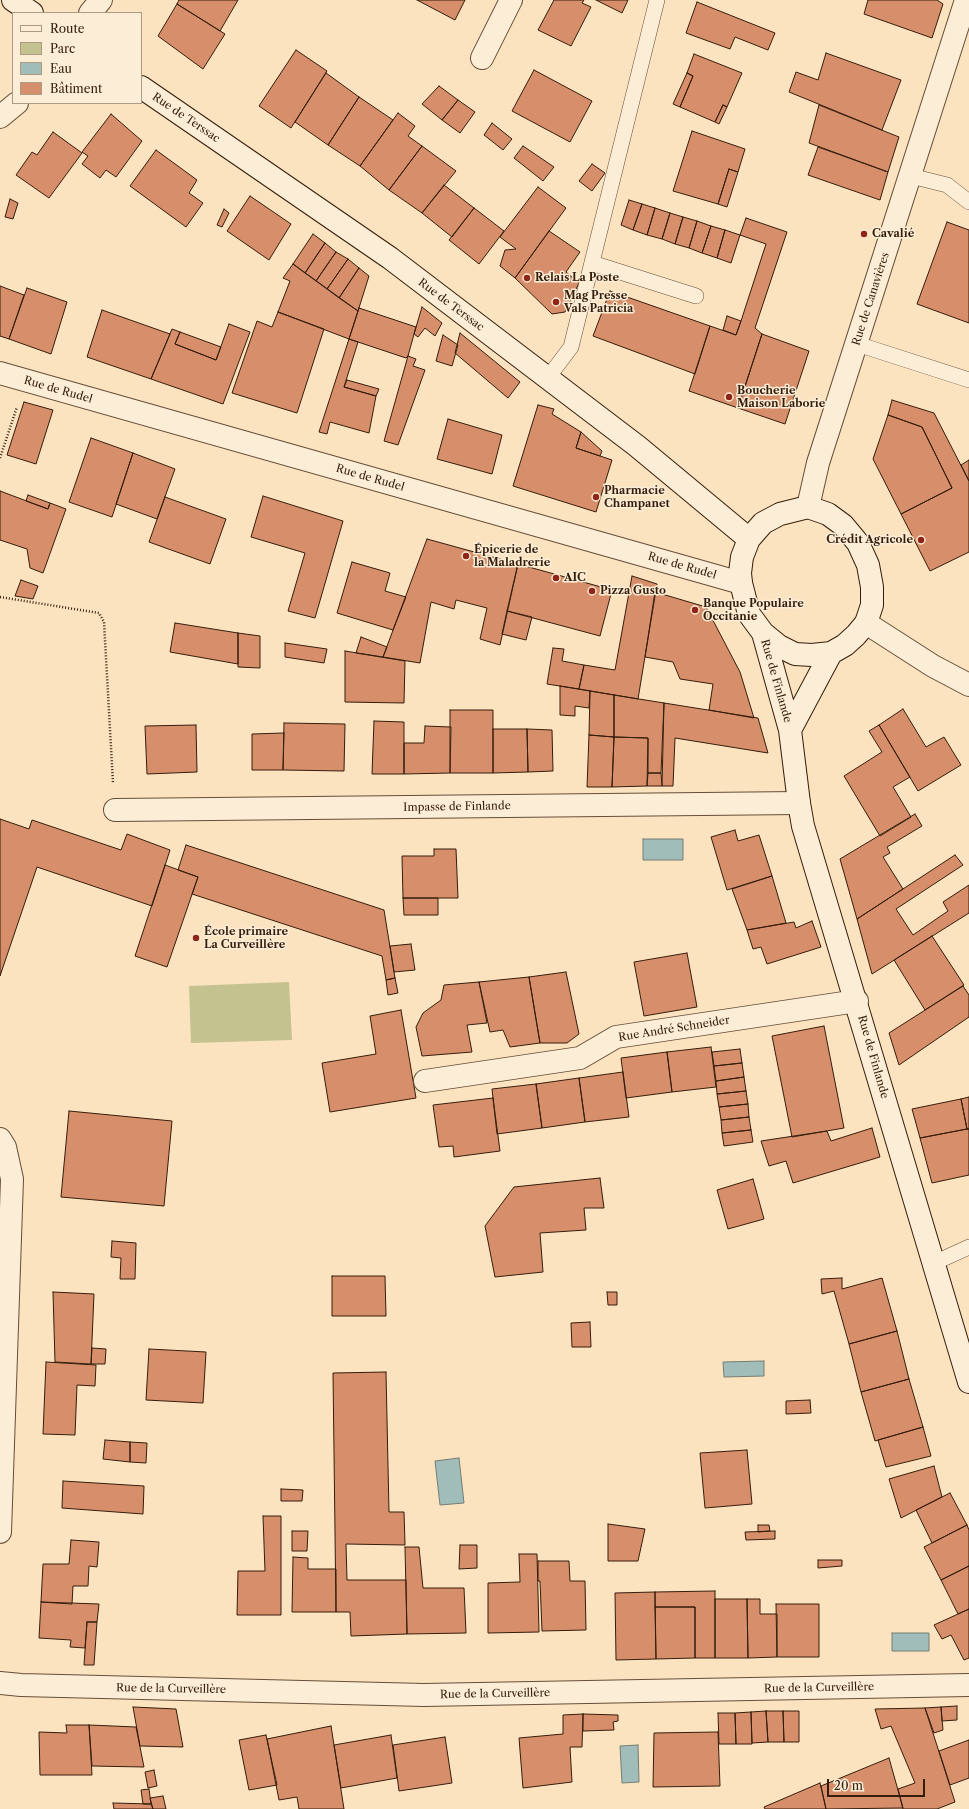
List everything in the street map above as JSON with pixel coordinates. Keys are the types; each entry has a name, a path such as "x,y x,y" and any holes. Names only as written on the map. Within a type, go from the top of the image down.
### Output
{"street":[{"path":"13,0 31,12"},
{"path":"91,12 101,0"},
{"path":"482,58 511,0"},
{"name":"Rue de Canavières","path":"808,506 818,463 966,0"},
{"name":"Rue de Terssac","path":"142,88 390,258 636,446 749,539"},
{"path":"0,117 16,104"},
{"name":"Rue de Rudel","path":"0,373 26,382 585,537 741,583"},
{"path":"808,506 828,514 843,525 858,543 868,565 872,587 872,605 866,623 856,635 844,645 831,652 812,655 795,654 779,646 763,633 749,614 740,573 742,557 749,539 763,523 780,514 808,506"},
{"path":"866,623 933,666 969,685"},
{"name":"Rue de Finlande","path":"763,633 790,730 803,826 969,1382"},
{"name":"Rue de Finlande","path":"790,730 831,652"},
{"name":"Impasse de Finlande","path":"115,810 799,803"},
{"name":"Rue André Schneider","path":"425,1081 580,1058 616,1037 856,1001"},
{"path":"0,1139 5,1147 12,1179 0,1532"},
{"name":"Rue de la Curveillère","path":"0,1683 21,1685 424,1695 969,1685"}],"lane":[{"path":"548,379 571,347 657,0"},
{"path":"910,176 947,185 969,202"},
{"path":"592,263 696,296"},
{"path":"857,344 969,380"},
{"path":"934,1264 969,1247"}],"path":[{"path":"0,458 26,382"},
{"path":"0,597 99,613 104,622 115,810"}],"green space":[{"path":"289,982 292,1040 191,1043 189,986"}],"water":[{"path":"643,839 683,839 683,860 643,860"},
{"path":"764,1361 764,1376 724,1377 723,1362"},
{"path":"459,1458 464,1503 440,1505 435,1461"},
{"path":"892,1633 929,1633 929,1651 892,1651"},
{"path":"638,1745 639,1782 622,1783 620,1746"}],"building":[{"path":"179,0 238,0 220,31 177,4"},
{"path":"417,0 465,0 455,20"},
{"path":"554,0 584,0 582,3 591,7 571,46 538,30"},
{"path":"596,0 628,0 622,13"},
{"path":"868,0 937,0 943,4 932,38 864,14"},
{"path":"697,2 775,33 768,50 735,37 730,49 686,33"},
{"path":"177,4 225,34 203,69 158,36"},
{"path":"296,50 327,71 291,128 259,106"},
{"path":"826,53 901,80 882,130 789,92 796,72 818,80"},
{"path":"694,54 742,73 727,107 723,105 715,122 680,107 693,76 687,73"},
{"path":"534,70 592,101 570,142 512,111"},
{"path":"326,73 359,97 328,145 295,122"},
{"path":"687,73 693,76 680,107 673,104"},
{"path":"439,86 458,100 442,120 422,104"},
{"path":"359,97 393,120 360,166 328,145"},
{"path":"458,100 475,112 460,133 442,120"},
{"path":"723,105 727,107 719,124 715,122"},
{"path":"819,105 899,137 888,172 809,143"},
{"path":"398,113 415,126 408,136 422,146 389,190 360,166"},
{"path":"111,114 142,141 116,177 106,170 100,178 82,164 88,156 82,152"},
{"path":"492,123 512,139 503,150 484,135"},
{"path":"692,131 745,149 738,172 729,169 718,204 673,191"},
{"path":"53,132 82,153 49,198 16,175 32,152 37,155"},
{"path":"422,146 456,171 422,213 389,190"},
{"path":"523,146 554,167 543,181 514,158"},
{"path":"818,147 888,172 880,200 808,175"},
{"path":"156,150 197,180 189,193 203,203 186,227 130,186"},
{"path":"592,164 605,173 592,191 579,181"},
{"path":"729,169 738,172 727,207 718,204"},
{"path":"444,185 474,208 452,237 422,213"},
{"path":"538,187 566,208 515,278 500,266 505,250 516,249 500,237"},
{"path":"250,196 291,224 269,260 227,231"},
{"path":"10,199 18,203 13,219 5,217"},
{"path":"629,200 642,204 633,230 621,225"},
{"path":"642,204 655,208 647,235 633,230"},
{"path":"474,208 504,231 479,264 449,240"},
{"path":"655,208 670,213 662,239 647,235"},
{"path":"224,209 229,213 222,227 217,225"},
{"path":"670,213 683,217 675,244 662,239"},
{"path":"683,217 697,221 689,248 675,244"},
{"path":"746,218 787,232 755,328 762,334 738,408 689,391 710,326 736,335 741,321 766,244 740,235"},
{"path":"697,221 711,226 702,253 689,248"},
{"path":"947,222 969,230 969,323 917,304"},
{"path":"711,226 725,230 717,258 702,253"},
{"path":"725,230 740,235 731,263 717,258"},
{"path":"549,231 580,252 566,272 579,283 565,312 552,314 515,278"},
{"path":"313,234 325,243 305,273 293,264"},
{"path":"325,243 336,252 316,281 305,273"},
{"path":"336,252 348,259 327,289 316,281"},
{"path":"348,259 359,268 339,298 327,289"},
{"path":"293,264 358,311 349,339 278,312 290,281 283,278"},
{"path":"359,268 369,276 358,311 339,298"},
{"path":"0,286 24,295 9,339 0,336"},
{"path":"27,288 67,302 51,354 9,339"},
{"path":"610,291 710,326 695,374 593,336"},
{"path":"422,307 442,323 435,336 425,328 418,337 414,334"},
{"path":"359,308 416,327 408,356 406,358 349,339"},
{"path":"102,310 170,334 151,379 87,357"},
{"path":"278,312 324,329 297,413 232,393 257,321 272,327"},
{"path":"727,316 741,321 736,335 723,330"},
{"path":"229,324 250,332 223,404 151,379 172,329 180,332 175,344 216,360"},
{"path":"180,332 221,347 216,360 175,344"},
{"path":"460,333 520,382 508,398 455,353"},
{"path":"762,334 809,351 785,424 738,408"},
{"path":"443,335 458,345 452,366 436,361"},
{"path":"349,339 358,342 344,387 376,396 369,433 330,422 327,434 319,432"},
{"path":"408,356 416,359 413,366 425,370 398,445 384,441"},
{"path":"347,380 379,389 376,396 344,387"},
{"path":"892,400 934,413 969,481 969,552 930,571 901,514 952,488 922,427 888,415"},
{"path":"24,402 53,410 36,464 7,455"},
{"path":"538,405 554,409 552,414 581,432 576,448 612,460 596,512 513,486"},
{"path":"888,415 922,427 952,488 901,514 873,459"},
{"path":"448,419 502,435 492,474 437,459"},
{"path":"581,432 602,451 600,456 576,448"},
{"path":"91,438 133,453 112,517 69,502"},
{"path":"133,453 175,469 157,519 116,504"},
{"path":"969,460 969,481 961,465"},
{"path":"0,491 48,509 50,503 66,509 43,573 30,568 27,549 0,540"},
{"path":"28,495 50,503 48,509 26,501"},
{"path":"263,496 343,521 315,618 288,611 305,553 251,537"},
{"path":"165,497 226,519 210,564 149,542"},
{"path":"427,539 518,564 500,645 480,639 487,608 456,600 454,609 431,602 420,663 383,657"},
{"path":"352,562 390,573 385,591 406,597 393,630 337,613"},
{"path":"518,564 612,590 600,636 507,611"},
{"path":"632,576 657,584 638,699 579,689 584,665 615,670"},
{"path":"21,580 38,586 33,599 15,596"},
{"path":"655,592 706,607 740,672 754,718 709,710 713,684 680,679 673,662 645,657"},
{"path":"507,611 532,617 526,640 502,634"},
{"path":"175,623 238,633 238,664 170,652"},
{"path":"238,633 260,636 260,668 238,667"},
{"path":"361,637 387,647 383,657 356,653"},
{"path":"285,643 327,649 324,663 285,657"},
{"path":"553,648 564,649 562,661 584,665 579,689 547,684"},
{"path":"345,651 405,661 404,703 345,702"},
{"path":"560,686 590,691 589,708 575,706 575,716 560,715"},
{"path":"590,691 614,695 614,737 589,735"},
{"path":"614,695 664,703 661,773 648,773 648,738 614,737"},
{"path":"664,703 758,718 768,753 675,738 673,786 662,786"},
{"path":"903,709 926,747 944,737 961,765 918,791 879,725"},
{"path":"450,710 493,710 493,773 450,773"},
{"path":"374,721 404,722 404,774 372,774"},
{"path":"284,723 345,724 344,771 283,770"},
{"path":"196,725 197,772 147,774 145,726"},
{"path":"879,725 910,777 893,787 911,817 880,836 844,776 882,752 869,731"},
{"path":"425,726 451,727 450,773 404,774 404,743 424,743"},
{"path":"493,729 527,729 528,772 493,773"},
{"path":"527,729 552,730 553,771 528,772"},
{"path":"284,733 283,770 252,770 252,734"},
{"path":"589,735 614,737 612,787 587,787"},
{"path":"614,737 648,738 647,786 612,787"},
{"path":"648,773 661,773 662,786 647,786"},
{"path":"915,814 922,826 887,847 890,853 883,857 903,889 857,919 840,859"},
{"path":"0,819 29,829 32,820 121,850 127,834 170,850 152,906 37,867 0,976"},
{"path":"735,830 738,841 759,835 772,876 727,890 711,837"},
{"path":"186,845 384,910 395,978 386,980 382,956 192,894 198,877 178,870"},
{"path":"434,849 456,849 458,898 403,898 402,856 434,856"},
{"path":"955,855 963,865 896,909 913,935 948,911 943,902 969,885 969,913 872,974 857,919"},
{"path":"165,865 198,877 167,967 135,956"},
{"path":"772,876 786,923 747,930 732,889"},
{"path":"403,898 438,898 438,915 404,915"},
{"path":"812,921 821,947 767,964 761,947 753,949 747,930 794,922 796,928"},
{"path":"932,936 964,985 925,1010 894,960"},
{"path":"411,944 415,970 394,972 390,946"},
{"path":"687,953 697,1007 644,1016 634,962"},
{"path":"566,972 579,1034 567,1043 540,1043 529,977"},
{"path":"529,977 540,1043 510,1047 503,1030 490,1032 479,982"},
{"path":"395,978 398,993 388,995 386,980"},
{"path":"479,982 487,1023 467,1025 472,1052 422,1056 416,1027 423,1013 441,1000 444,985"},
{"path":"963,986 969,995 969,1017 899,1065 889,1033"},
{"path":"401,1010 416,1098 330,1112 322,1063 376,1054 370,1016"},
{"path":"824,1026 844,1128 792,1137 772,1036"},
{"path":"711,1047 716,1087 672,1092 667,1052"},
{"path":"740,1049 742,1063 714,1066 712,1052"},
{"path":"667,1052 672,1092 626,1098 621,1058"},
{"path":"742,1063 744,1077 716,1081 714,1066"},
{"path":"623,1072 629,1117 585,1122 579,1078"},
{"path":"744,1077 746,1091 717,1094 716,1081"},
{"path":"579,1078 585,1122 542,1128 536,1084"},
{"path":"536,1084 542,1128 497,1134 492,1089"},
{"path":"746,1091 748,1104 719,1107 717,1094"},
{"path":"969,1097 969,1129 967,1129 961,1099"},
{"path":"493,1098 500,1151 454,1157 453,1146 439,1147 433,1105"},
{"path":"961,1099 967,1129 920,1138 912,1109"},
{"path":"748,1104 749,1117 721,1120 719,1107"},
{"path":"69,1111 172,1121 164,1206 61,1197"},
{"path":"749,1117 751,1130 722,1133 721,1120"},
{"path":"872,1128 880,1157 793,1183 786,1161 769,1166 761,1141 827,1131 831,1141"},
{"path":"969,1129 969,1175 932,1183 920,1138"},
{"path":"751,1130 753,1142 724,1146 722,1133"},
{"path":"600,1178 604,1208 584,1208 586,1230 540,1233 543,1272 495,1277 485,1226 514,1187"},
{"path":"753,1179 764,1219 728,1229 717,1190"},
{"path":"112,1241 136,1243 135,1279 120,1279 121,1258 111,1257"},
{"path":"332,1276 385,1276 386,1316 332,1316"},
{"path":"842,1278 842,1289 882,1278 897,1331 849,1344 834,1291 822,1294 821,1279"},
{"path":"53,1292 94,1294 91,1364 55,1362"},
{"path":"607,1292 617,1292 617,1305 608,1305"},
{"path":"590,1322 591,1347 572,1347 571,1323"},
{"path":"897,1331 909,1379 861,1392 849,1344"},
{"path":"92,1348 106,1349 105,1364 91,1364"},
{"path":"149,1349 206,1352 203,1403 146,1400"},
{"path":"46,1362 96,1365 95,1386 77,1385 75,1435 43,1434"},
{"path":"386,1372 389,1512 404,1512 405,1545 346,1544 347,1580 406,1580 407,1634 351,1636 350,1612 336,1612 333,1373"},
{"path":"909,1379 923,1427 875,1441 861,1392"},
{"path":"810,1400 811,1413 786,1414 786,1401"},
{"path":"923,1427 931,1456 886,1467 878,1440"},
{"path":"105,1440 130,1442 130,1462 103,1459"},
{"path":"130,1442 147,1443 146,1463 130,1462"},
{"path":"747,1450 752,1504 705,1508 700,1453"},
{"path":"934,1466 942,1497 901,1518 889,1479"},
{"path":"63,1481 144,1486 143,1514 62,1508"},
{"path":"281,1489 303,1490 302,1501 281,1501"},
{"path":"950,1493 967,1525 932,1543 916,1510"},
{"path":"263,1516 281,1516 281,1615 237,1615 238,1571 265,1571"},
{"path":"608,1524 645,1529 638,1561 608,1561"},
{"path":"758,1525 769,1525 770,1531 758,1532"},
{"path":"967,1525 969,1530 969,1566 941,1580 924,1547"},
{"path":"292,1531 308,1531 307,1551 292,1551"},
{"path":"775,1531 775,1539 746,1540 745,1532"},
{"path":"71,1540 99,1542 97,1567 89,1566 88,1586 73,1586 72,1604 41,1602 43,1564 69,1564"},
{"path":"460,1545 477,1545 477,1568 459,1569"},
{"path":"405,1547 419,1547 423,1588 464,1588 466,1633 407,1634"},
{"path":"519,1554 537,1554 539,1632 488,1633 488,1583 520,1582"},
{"path":"293,1557 308,1558 308,1569 336,1569 336,1612 292,1612"},
{"path":"818,1560 842,1560 842,1566 818,1568"},
{"path":"538,1561 569,1561 570,1581 585,1581 586,1630 542,1631"},
{"path":"969,1566 969,1609 958,1614 941,1580"},
{"path":"715,1591 715,1658 695,1658 695,1607 655,1607 655,1592"},
{"path":"655,1592 656,1659 616,1660 615,1593"},
{"path":"715,1599 747,1599 748,1658 715,1658"},
{"path":"747,1599 760,1599 760,1614 777,1614 777,1657 748,1658"},
{"path":"41,1602 99,1604 97,1622 87,1622 85,1648 70,1647 71,1640 39,1638"},
{"path":"776,1604 819,1604 819,1657 777,1657"},
{"path":"655,1607 695,1607 695,1658 656,1659"},
{"path":"969,1609 969,1658 964,1660 951,1635 942,1639 934,1625"},
{"path":"87,1622 97,1622 94,1665 84,1665"},
{"path":"957,1706 957,1720 942,1721 941,1707"},
{"path":"133,1707 176,1709 183,1747 140,1746"},
{"path":"941,1707 943,1730 934,1733 925,1708"},
{"path":"925,1708 955,1802 937,1809 903,1809 898,1789 915,1783 891,1726 881,1729 875,1709"},
{"path":"766,1711 768,1742 752,1743 751,1712"},
{"path":"766,1711 783,1711 784,1742 768,1742"},
{"path":"783,1711 799,1711 799,1742 784,1742"},
{"path":"751,1712 752,1744 736,1744 735,1713"},
{"path":"718,1713 735,1713 736,1744 719,1744"},
{"path":"583,1714 582,1747 570,1747 572,1782 523,1788 519,1738 563,1734 563,1715"},
{"path":"583,1714 618,1715 618,1721 613,1722 614,1730 583,1731"},
{"path":"66,1725 89,1725 92,1775 40,1775 39,1732 67,1733"},
{"path":"89,1725 136,1727 144,1767 92,1766"},
{"path":"331,1726 344,1809 299,1809 297,1797 279,1800 267,1739"},
{"path":"718,1732 720,1786 653,1787 654,1733"},
{"path":"266,1735 277,1785 249,1790 239,1740"},
{"path":"391,1735 397,1778 341,1788 334,1745"},
{"path":"445,1737 452,1783 399,1791 393,1745"},
{"path":"969,1740 969,1778 950,1785 939,1751"},
{"path":"889,1758 903,1808 826,1809 821,1786"},
{"path":"154,1770 157,1786 148,1788 145,1772"},
{"path":"820,1783 826,1809 765,1809 764,1807"},
{"path":"149,1789 151,1804 143,1804 141,1790"},
{"path":"163,1796 166,1809 153,1809 150,1798"},
{"path":"113,1803 151,1804 153,1809 114,1809"}],"place":[{"name":"Cavalié","path":"864,234"},
{"name":"Relais La Poste","path":"527,278"},
{"name":"Mag Presse Vals Patricia","path":"556,302"},
{"name":"Boucherie Maison Laborie","path":"729,397"},
{"name":"Pharmacie Champanet","path":"596,497"},
{"name":"Crédit Agricole","path":"921,540"},
{"name":"Épicerie de la Maladrerie","path":"466,556"},
{"name":"AIC","path":"556,578"},
{"name":"Pizza Gusto","path":"592,591"},
{"name":"Banque Populaire Occitanie","path":"695,610"},
{"name":"École primaire La Curveillère","path":"196,938"}]}
